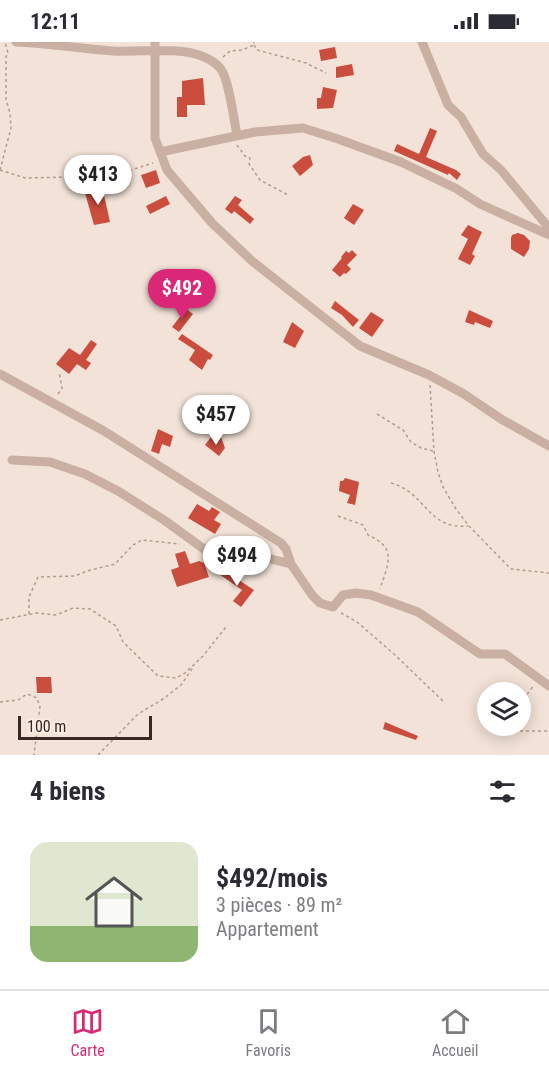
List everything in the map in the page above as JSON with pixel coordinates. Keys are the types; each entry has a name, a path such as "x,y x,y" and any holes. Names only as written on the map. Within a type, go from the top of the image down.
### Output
{"street":[{"path":"16,42 116,51 155,46 208,58 224,74 234,136"},
{"path":"422,42 448,105 460,117 483,154 523,195 549,228"},
{"path":"155,46 155,138 166,170 212,223 252,261 360,346 429,375 549,446"},
{"path":"161,156 234,136 298,128 338,138 401,162 457,189 480,204 549,235"},
{"path":"0,374 104,431 281,543 286,549 291,564 320,603 333,607 343,595 356,593 380,598 418,612 480,654 505,654 549,686"},
{"path":"12,460 50,462 85,474 118,491 219,560 228,563 236,562 251,554 291,564"}],"path":[{"path":"5,42 8,53 6,57 6,99 11,128 0,170 25,178 73,177 100,180 161,156"},
{"path":"208,58 222,59 230,51 242,50 254,44 257,50 306,63 326,73"},
{"path":"234,136 245,156 250,158 249,164 260,180 288,195"},
{"path":"55,403 62,388 59,372"},
{"path":"429,375 434,451 443,487 469,526 511,569 549,573"},
{"path":"377,414 403,430 411,442 434,451"},
{"path":"391,483 402,486 416,496 443,524 457,527 469,526"},
{"path":"338,516 363,525 368,535 377,539 387,549 390,558 380,590 380,598"},
{"path":"30,615 29,597 38,577 75,576 115,564 134,544 142,540 178,544 193,541"},
{"path":"333,607 357,622 443,701"},
{"path":"0,620 37,613 56,615 74,608 90,609 116,626 123,642 158,676 176,678 196,663"},
{"path":"98,755 138,714 182,685 196,663 226,627"},
{"path":"531,690 540,679"},
{"path":"0,702 18,700 27,694 37,698 40,706 34,755"},
{"path":"531,731 549,731"}],"building":[{"path":"335,47 337,58 321,61 319,50"},
{"path":"352,64 354,75 336,78 336,67"},
{"path":"203,78 205,105 187,105 187,117 177,117 177,97 182,97 182,81"},
{"path":"323,87 337,90 333,108 317,109 317,98 321,98"},
{"path":"430,128 437,131 426,157 456,170 461,174 457,180 449,173 448,175 394,151 397,144 419,154"},
{"path":"310,155 313,165 300,176 292,166 303,157"},
{"path":"156,170 160,183 146,188 141,175"},
{"path":"102,186 110,222 94,225 85,193 95,191 94,188"},
{"path":"166,196 170,204 150,214 146,206"},
{"path":"235,196 242,200 238,205 254,219 250,224 234,211 232,214 225,209"},
{"path":"353,204 364,210 354,225 344,218"},
{"path":"468,225 482,232 472,254 475,256 470,265 458,259 468,239 461,235"},
{"path":"518,233 530,241 529,249 524,257 511,249 512,235"},
{"path":"352,250 357,255 347,265 351,269 340,277 332,270 346,251 349,253"},
{"path":"335,301 359,320 353,327 342,315 331,308"},
{"path":"186,309 193,314 179,332 172,327"},
{"path":"469,310 493,321 490,328 475,322 474,325 465,322"},
{"path":"371,312 384,320 372,337 359,328"},
{"path":"292,322 304,331 295,348 283,342"},
{"path":"182,334 213,355 202,370 189,360 195,350 178,339"},
{"path":"91,340 97,344 86,360 91,363 86,370 77,364 69,374 56,364 69,348 80,355"},
{"path":"158,429 173,436 170,447 162,444 159,454 151,451"},
{"path":"211,437 215,440 221,437 225,448 219,456 205,445"},
{"path":"345,478 359,482 355,505 347,503 350,495 339,491 340,481"},
{"path":"197,504 209,511 212,507 220,512 214,520 221,524 215,534 188,518"},
{"path":"185,551 190,564 199,561 204,563 209,577 177,587 171,570 179,567 175,554"},
{"path":"219,567 254,590 241,607 233,601 242,590 216,572"},
{"path":"36,677 51,677 52,693 37,693"},
{"path":"385,722 418,736 416,740 383,729"}]}
